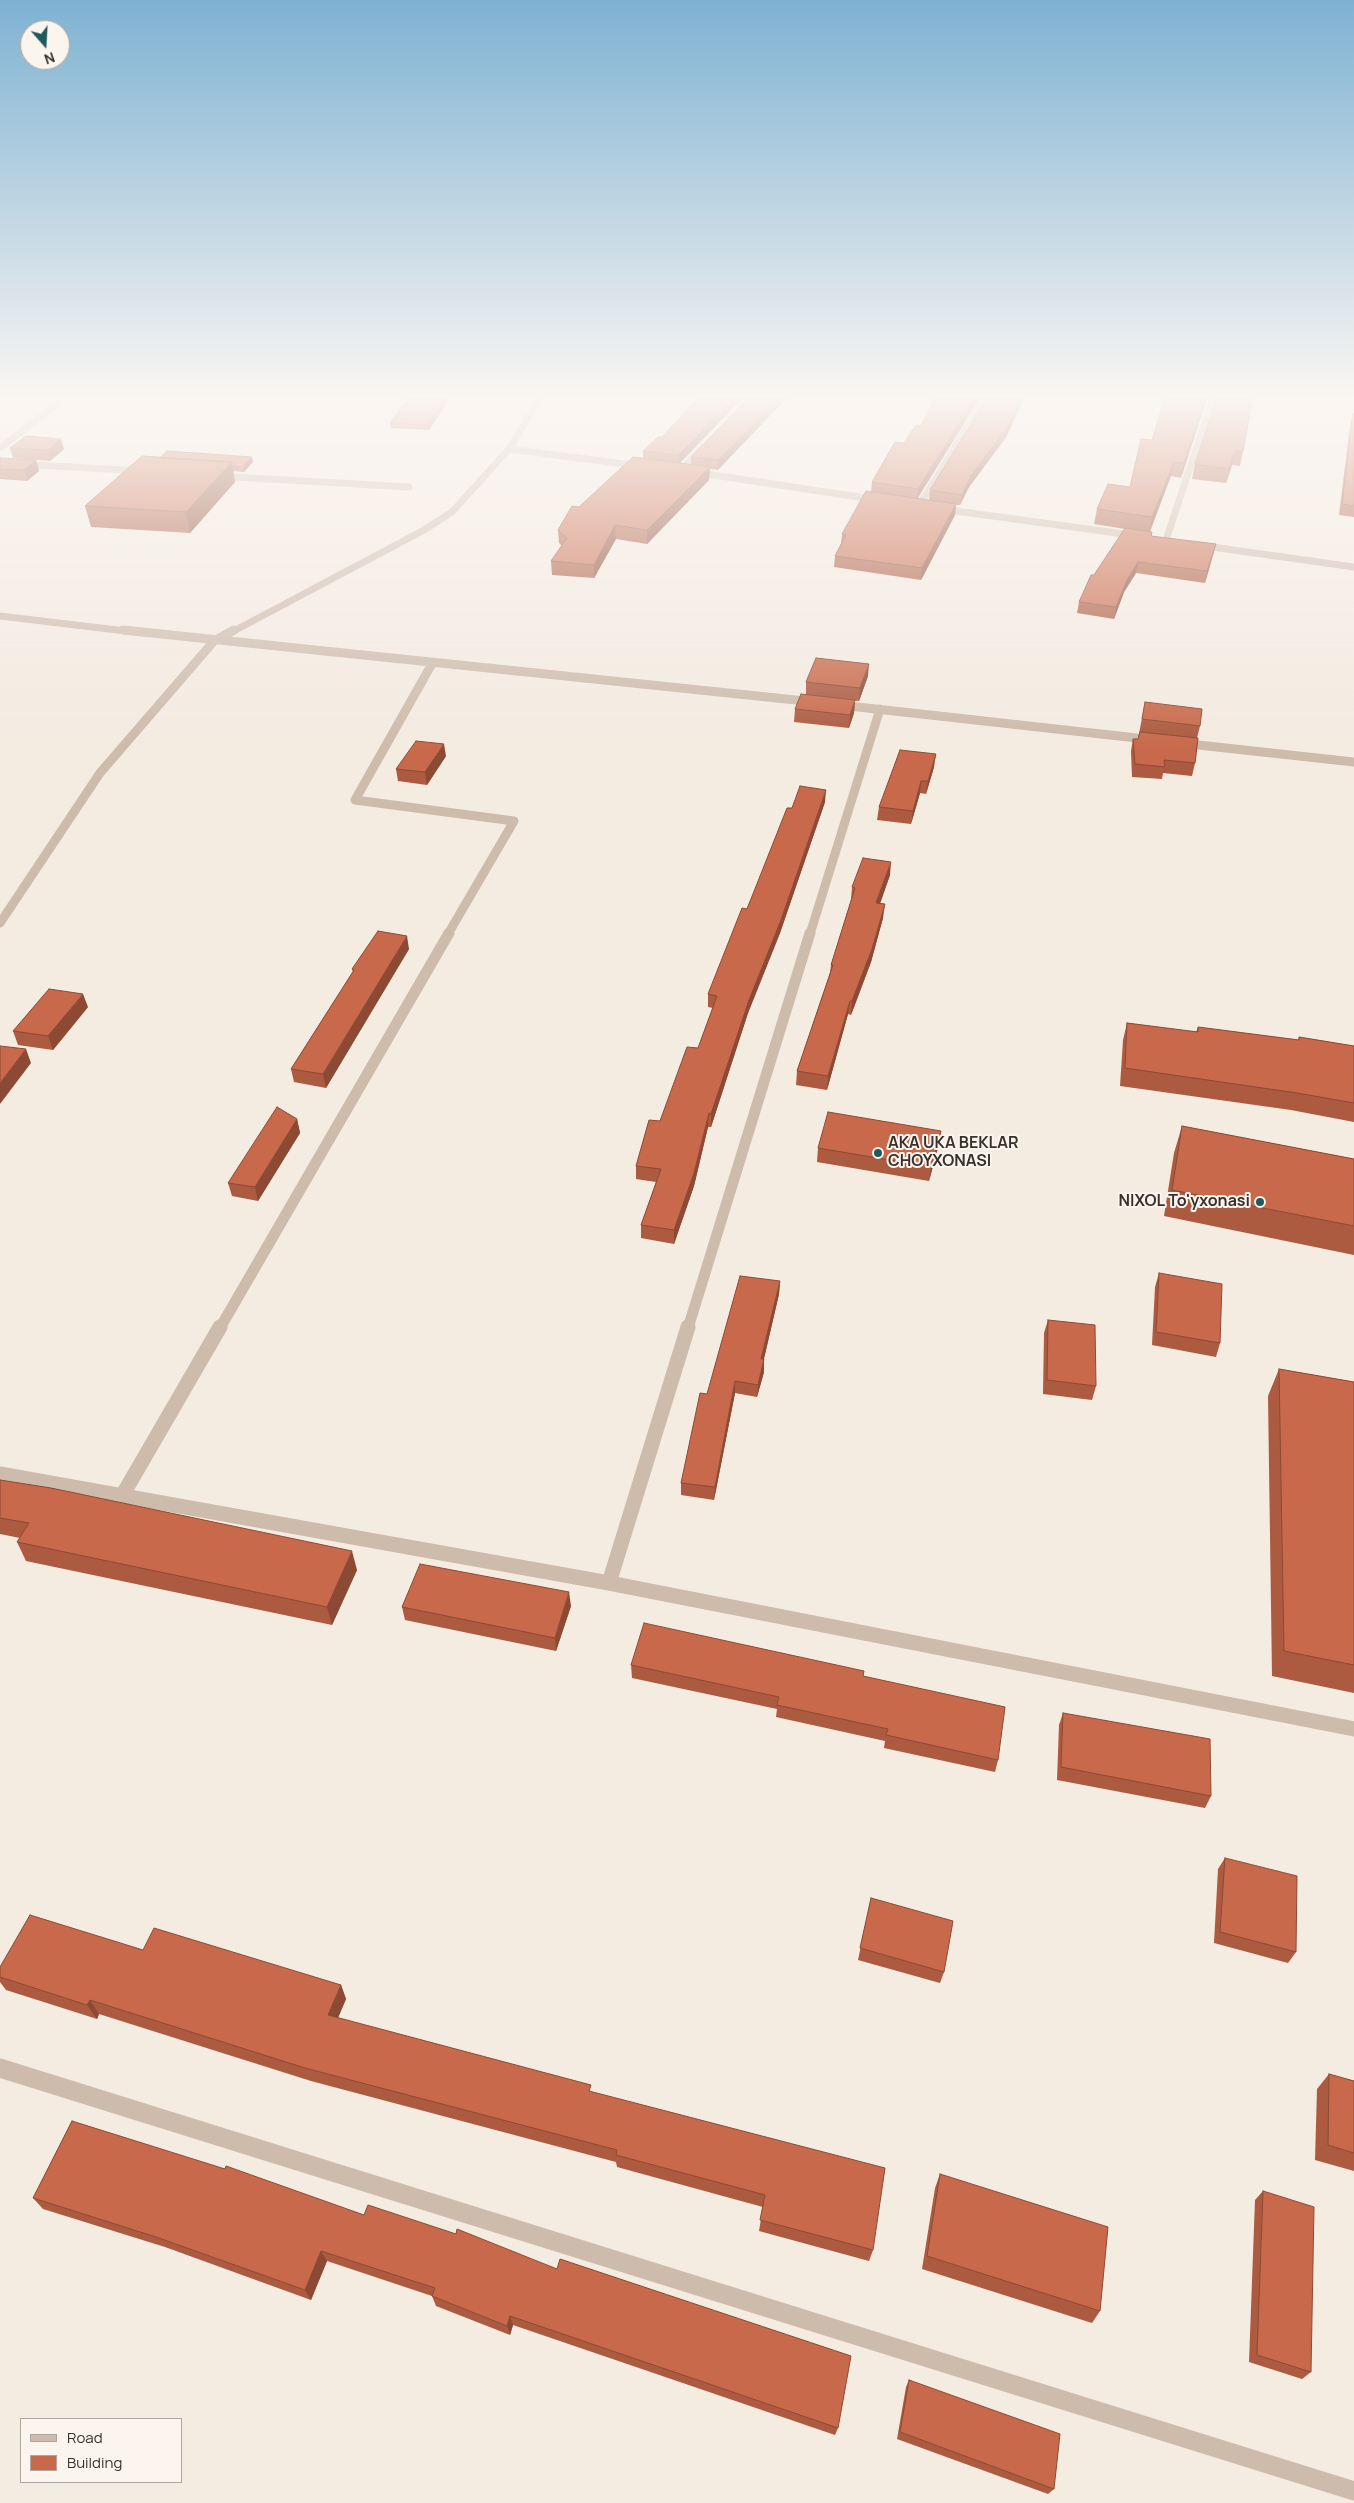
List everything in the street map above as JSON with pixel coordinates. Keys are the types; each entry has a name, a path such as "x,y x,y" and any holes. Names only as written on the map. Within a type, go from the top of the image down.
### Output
{"street":[{"path":"0,923 100,773 214,641 424,530 448,515"},
{"path":"983,515 1146,537"},
{"path":"1166,540 1174,515"},
{"path":"1156,538 1175,541"},
{"path":"1194,544 1354,567"},
{"path":"0,616 214,641 825,703"},
{"path":"122,1496 514,821 355,800 433,662"},
{"path":"834,704 1354,762"},
{"path":"609,1582 880,709"},
{"path":"0,1474 609,1582 1354,1729"},
{"path":"0,2068 1354,2491"}],"building":[{"path":"567,515 662,515 647,530 615,525 594,565 551,561 567,538 558,530"},
{"path":"853,515 950,515 922,568 835,556 846,535 842,534"},
{"path":"1137,515 1153,515 1152,517"},
{"path":"1125,528 1152,532 1151,536 1216,544 1207,571 1138,562 1127,580 1116,607 1079,602 1091,575 1094,575"},
{"path":"816,658 869,664 860,688 806,682"},
{"path":"801,694 855,700 850,715 795,709"},
{"path":"1145,702 1202,709 1200,726 1142,719"},
{"path":"1140,732 1198,738 1195,763 1164,760 1165,767 1135,764 1133,739 1138,739"},
{"path":"416,741 444,744 425,772 396,769"},
{"path":"900,750 936,754 928,781 921,781 913,811 879,807"},
{"path":"800,786 826,790 781,920 749,1000 711,1114 709,1113 694,1173 674,1230 641,1225 661,1169 636,1166 649,1120 660,1121 687,1047 698,1048 717,996 708,994 742,908 747,909 787,808 792,808"},
{"path":"863,858 891,862 876,903 885,904 872,949 852,1001 850,1001 828,1076 797,1071 833,965 831,965 855,888 852,887"},
{"path":"378,931 407,936 323,1074 291,1069 354,970 352,969"},
{"path":"49,989 83,994 48,1036 13,1031"},
{"path":"1127,1023 1198,1032 1198,1027 1299,1040 1299,1037 1354,1046 1354,1103 1125,1068"},
{"path":"0,1046 26,1049 0,1083"},
{"path":"277,1107 297,1119 255,1187 228,1183"},
{"name":"AKA UKA BEKLAR CHOYXONASI","path":"828,1112 941,1131 931,1167 818,1148"},
{"path":"1182,1126 1354,1159 1354,1226 1172,1190"},
{"path":"1159,1273 1222,1284 1220,1343 1156,1332"},
{"path":"740,1276 780,1281 761,1359 764,1359 758,1385 735,1381 715,1487 681,1483 700,1393 707,1394"},
{"path":"1048,1320 1095,1325 1096,1386 1047,1380"},
{"path":"1279,1369 1354,1382 1354,1665 1284,1651"},
{"path":"0,1480 51,1488 352,1551 327,1607 17,1542 29,1523 0,1518"},
{"path":"420,1564 569,1592 555,1638 402,1607"},
{"path":"644,1623 864,1671 863,1676 1005,1707 998,1760 886,1735 888,1729 777,1705 779,1697 631,1665"},
{"path":"1063,1713 1210,1739 1211,1796 1061,1767"},
{"path":"1225,1858 1297,1876 1296,1952 1220,1932"},
{"path":"871,1898 953,1921 944,1972 860,1948"},
{"path":"30,1915 143,1950 154,1928 341,1985 328,2015 591,2085 589,2091 885,2168 873,2250 760,2220 765,2195 616,2155 617,2150 305,2068 90,2000 87,2005 0,1977 0,1967"},
{"path":"1329,2074 1354,2081 1354,2153 1328,2145"},
{"path":"72,2121 225,2169 226,2166 364,2215 368,2205 456,2234 457,2229 557,2269 560,2259 851,2356 838,2428 510,2316 507,2326 432,2296 435,2288 321,2251 305,2290 156,2237 33,2198"},
{"path":"940,2174 1108,2227 1100,2311 927,2256"},
{"path":"1263,2191 1314,2207 1311,2372 1257,2355"},
{"path":"909,2380 1060,2434 1054,2489 900,2432"}],"place":[{"name":"AKA UKA BEKLAR CHOYXONASI","path":"878,1153"},
{"name":"NIXOL To'yxonasi","path":"1260,1202"}]}
